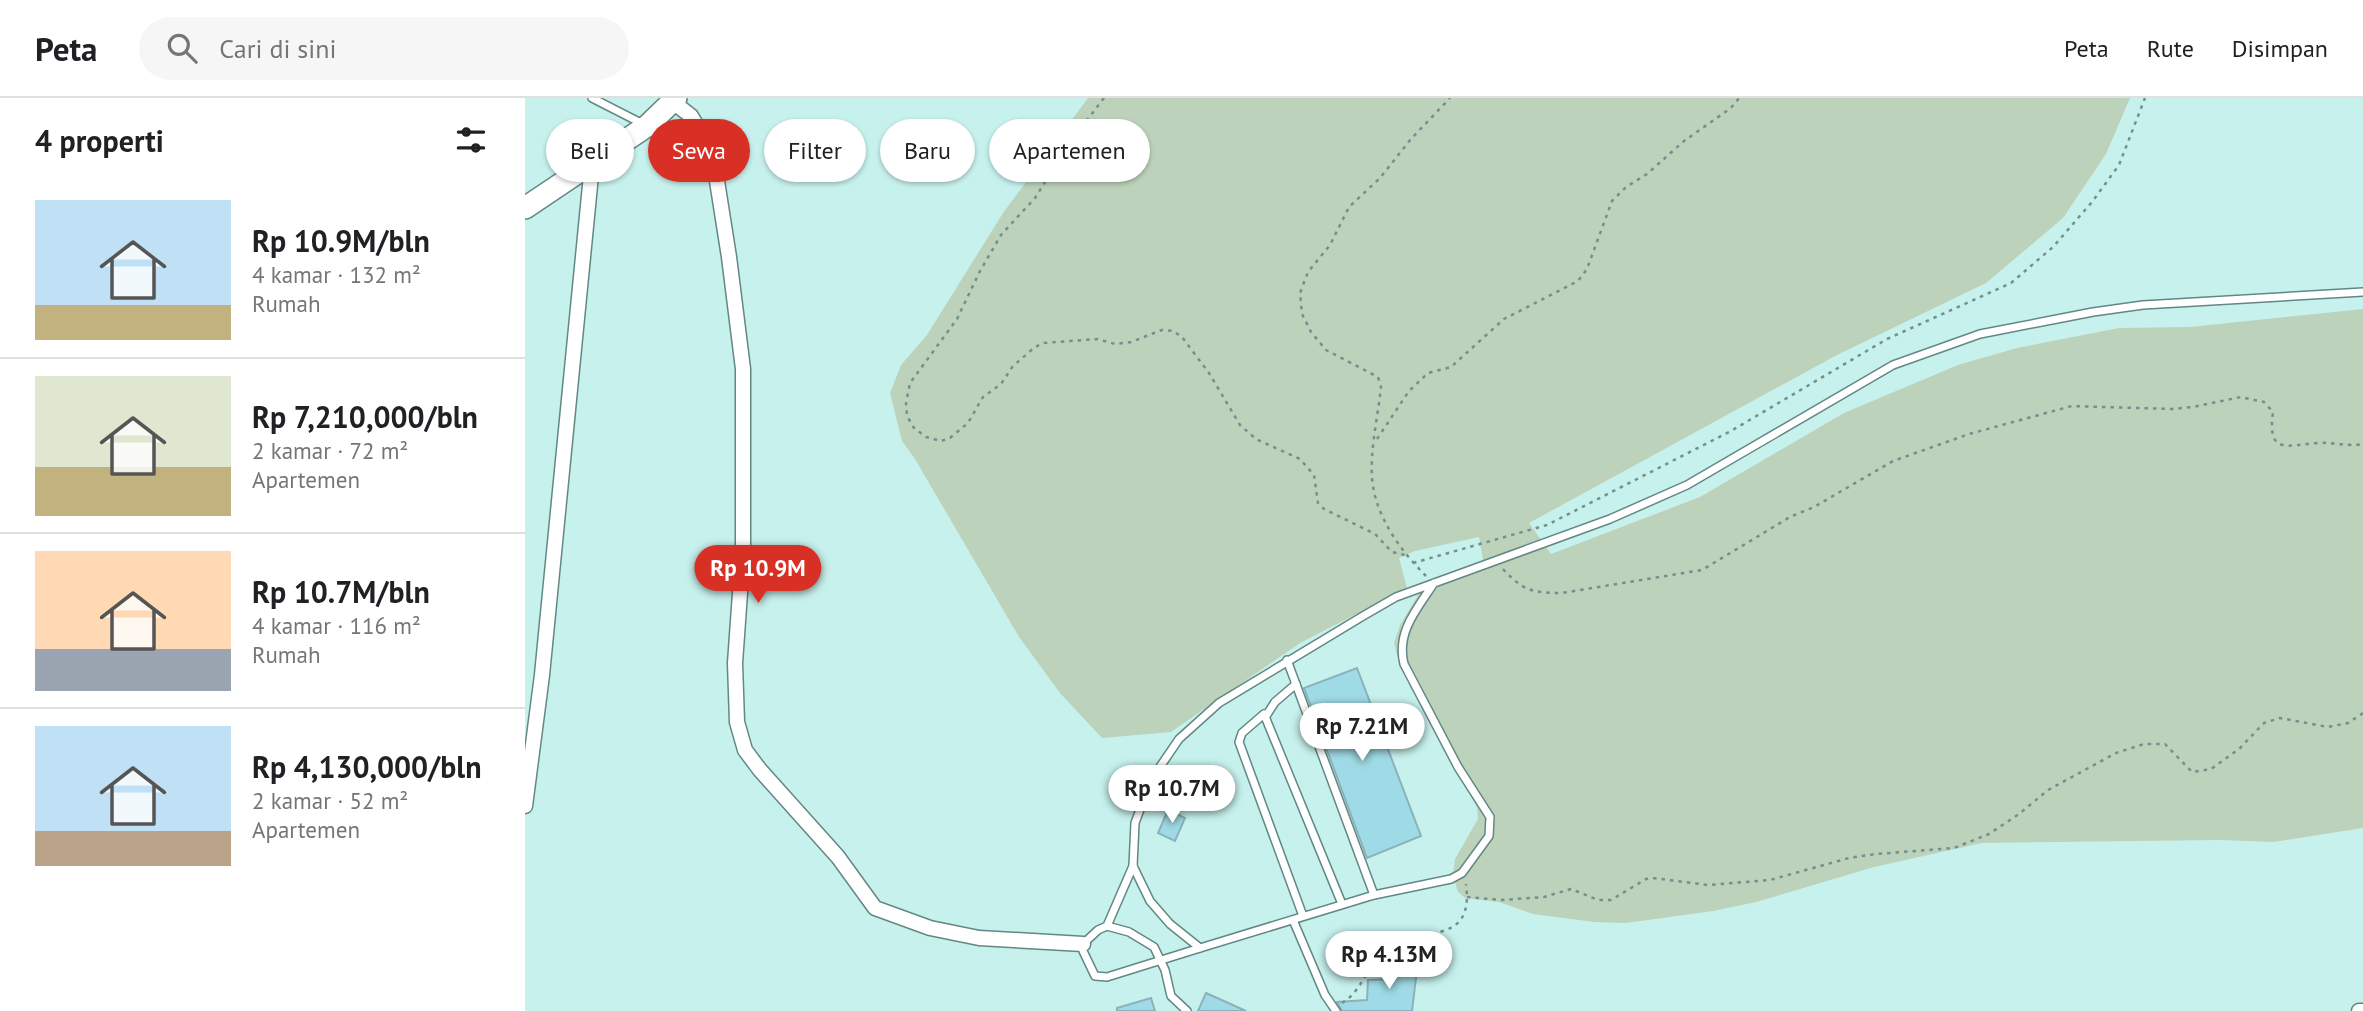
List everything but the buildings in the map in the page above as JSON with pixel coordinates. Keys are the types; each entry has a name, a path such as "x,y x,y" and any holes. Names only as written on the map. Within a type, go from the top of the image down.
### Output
{"main road":[{"path":"634,135 675,100"},
{"path":"525,208 565,182"}],"street":[{"path":"675,100 691,116 706,141 714,162 743,369 743,551 735,663 737,722 745,750 838,857 875,908 930,928 979,938 1083,944"},
{"path":"525,806 542,675 590,182"}],"lane":[{"path":"592,98 647,126"},
{"path":"1107,926 1133,866 1135,823 1151,779 1179,739 1219,703 1287,660 1397,597 1610,519 1687,485 1893,365 1980,334 2143,305 2363,292"},
{"path":"1187,1011 1171,996 1161,961 1154,947 1129,932 1107,926 1098,930 1083,944 1083,951 1092,971 1100,978 1161,961 1342,904 1451,879 1462,873 1489,836 1490,817 1458,767 1404,664 1401,649 1403,635 1434,583"},
{"path":"1287,660 1374,895"},
{"path":"1266,716 1275,702 1296,684"},
{"path":"1266,716 1261,715 1242,733 1239,742 1303,916"},
{"path":"1266,716 1342,904"},
{"path":"1133,866 1150,901 1170,925 1200,948"},
{"path":"1293,919 1334,1010"}],"path":[{"path":"1104,98 1071,141 1035,198 1001,235 980,271 957,320 910,383 906,403 907,416 914,428 926,437 941,441 950,438 968,423 983,397 1001,384 1013,366 1035,347 1044,343 1097,339 1115,344 1131,342 1162,330 1173,331 1182,337 1209,373 1240,425 1256,439 1300,459 1314,475 1318,503 1324,509 1375,534 1392,552 1405,555"},
{"path":"1434,583 1405,555 1377,502 1372,478 1381,387 1378,377 1326,350 1311,332 1302,314 1300,293 1308,272 1330,245 1349,207 1367,192 1450,98"},
{"path":"1375,442 1409,391 1428,373 1451,366 1504,319 1578,281 1587,269 1612,201 1684,141 1731,108 1739,98"},
{"path":"1413,563 1547,525 1731,431 1887,339 2011,283 2053,247 2092,202 2119,165 2145,98"},
{"path":"1496,562 1515,583 1526,590 1542,593 1562,593 1702,570 1790,517 1814,508 1893,461 1969,434 2072,405 2172,409 2241,397 2264,402 2273,412 2273,439 2281,445 2293,447 2319,443 2349,446 2363,443"},
{"path":"1467,897 1501,900 1543,897 1571,889 1598,901 1611,900 1646,879 1708,885 1770,880 1863,856 1954,848 1989,834 2048,790 2116,753 2144,744 2165,744 2192,772 2211,769 2239,749 2264,723 2280,718 2328,727 2348,723 2363,713"},
{"path":"1334,1010 1352,997 1383,953 1404,940 1452,929 1465,916 1467,897 1464,875 1472,857"}],"green space":[{"path":"1088,98 2130,98 2106,154 2063,218 1986,283 1837,355 1529,523 1551,554 1700,497 1844,413 1958,365 2017,348 2119,328 2190,327 2363,309 2363,828 2274,842 2220,840 1982,843 1874,867 1756,902 1626,923 1533,914 1499,902 1465,898 1458,892 1453,875 1455,859 1478,819 1477,807 1447,755 1426,708 1412,691 1394,643 1400,625 1424,585 1439,576 1484,565 1479,537 1415,551 1399,558 1407,588 1300,643 1171,732 1102,738 1060,693 1019,637 902,441 890,393 901,365 927,335 1003,213 1026,182 1150,182 1150,119 1072,119"}]}
